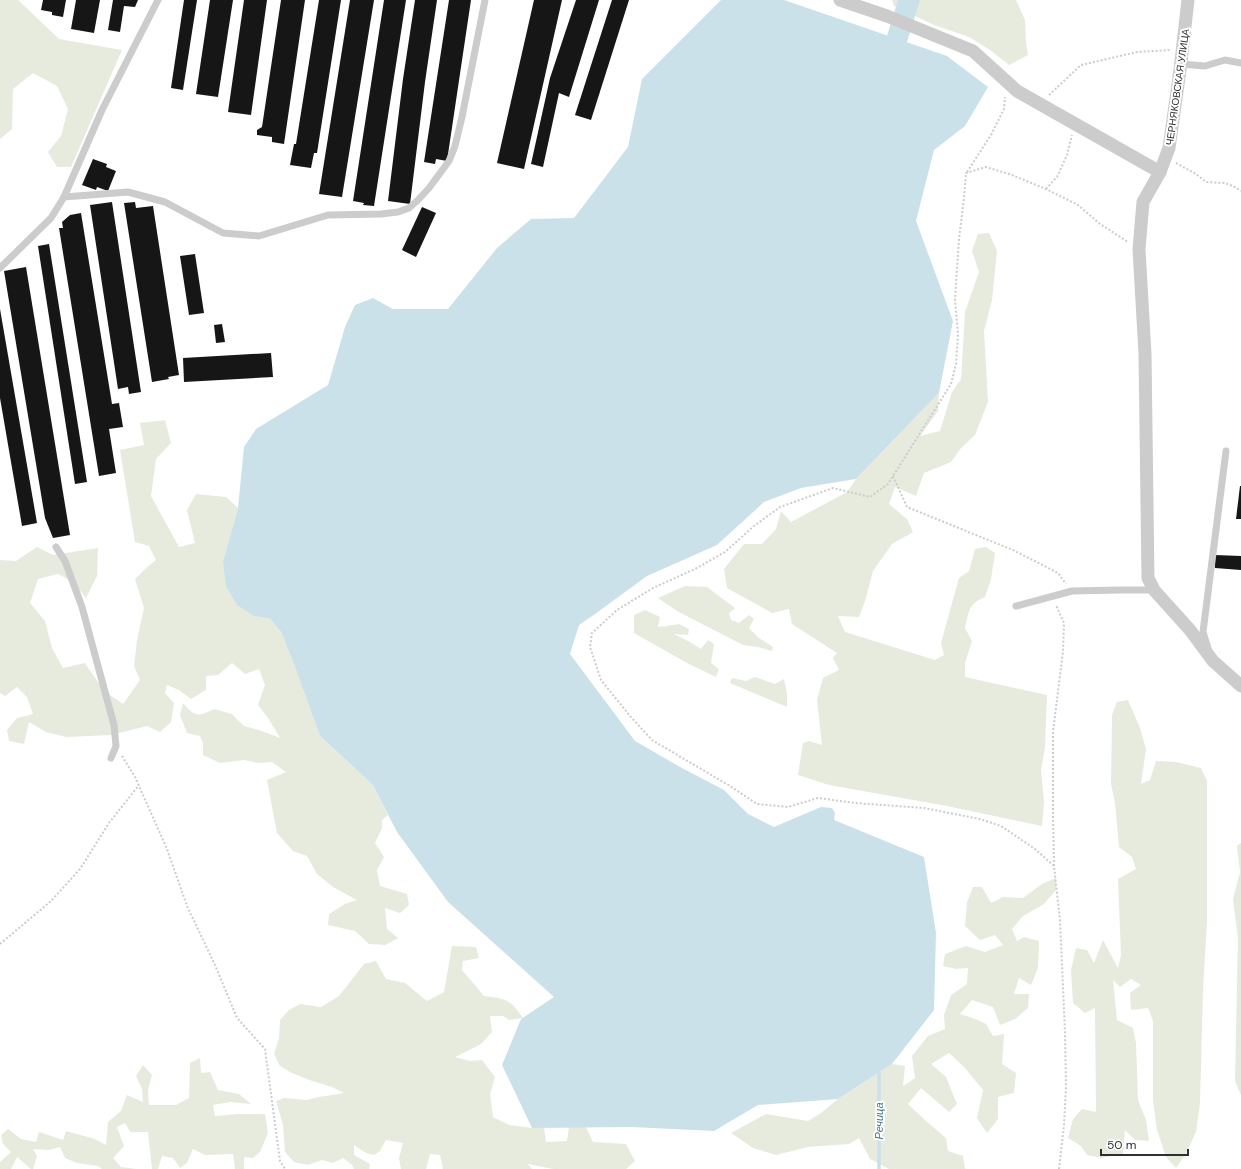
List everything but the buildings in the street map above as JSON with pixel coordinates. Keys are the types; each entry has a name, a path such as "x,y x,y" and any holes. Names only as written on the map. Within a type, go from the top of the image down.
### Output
{"street":[{"path":"840,0 887,16 973,51 1017,91 1075,124 1162,166"},
{"name":"ЧЕРНЯКОВСКАЯ УЛИЦА","path":"1154,590 1148,578 1145,354 1139,249 1143,202 1162,166 1169,148 1181,64 1188,0"},
{"path":"1154,590 1190,630 1213,661 1241,686"}],"lane":[{"path":"0,268 51,218 64,198 102,110 158,0"},
{"path":"64,198 128,192 165,202 223,233 259,236 328,215 381,214 398,212 408,208 429,188 449,161 455,146 462,117 484,0"},
{"path":"1181,64 1205,66 1225,60 1241,64"},
{"path":"1213,661 1203,632 1226,451"},
{"path":"56,547 65,561 82,607 114,725 116,747 111,758"},
{"path":"1016,606 1072,591 1154,590"}],"path":[{"path":"1040,104 1057,86 1081,65 1137,52 1182,49"},
{"path":"1006,81 1004,110 991,135 966,173 959,239 955,300 958,334 956,364 951,384 888,484 870,497 833,488 780,507 754,526 725,552 697,568 653,588 617,610 592,633 590,647 601,680 630,716 652,740 712,775 757,804 788,807 818,798 855,803 924,808 980,819 1001,826 1035,848 1054,866"},
{"path":"1046,189 1057,177 1067,155 1075,124"},
{"path":"1162,166 1178,164 1196,174 1206,182 1225,183 1241,191"},
{"path":"966,173 986,167 1012,175 1046,189 1078,205 1100,224 1139,249"},
{"path":"893,476 907,507 1013,550 1043,565 1058,573 1072,591"},
{"path":"1053,596 1064,622 1063,651 1053,732 1052,813 1054,866 1060,920 1065,1040 1066,1095 1059,1169"},
{"path":"116,747 139,785 167,849 187,906 215,965 236,1018 265,1049 280,1161 285,1169"},
{"path":"0,944 51,901 80,869 109,823 139,785"}],"shaded area":[{"path":"0,0 18,0 59,39 122,50 71,167 57,167 48,152 61,136 68,109 57,86 33,73 13,89 12,129 0,139"},
{"path":"892,0 1016,0 1025,20 1028,55 1009,65 990,50 969,37 934,25 894,6"},
{"path":"989,233 997,251 992,300 984,331 988,402 975,435 961,448 951,462 924,473 916,496 895,487 889,504 907,519 913,532 892,544 873,571 859,617 838,616 845,632 935,660 944,655 941,643 959,578 969,571 975,549 986,547 995,553 991,579 985,597 972,606 967,617 965,628 972,641 965,663 965,677 1047,695 1045,747 1041,770 1044,802 1042,826 947,806 829,785 798,775 803,743 809,741 822,745 817,700 823,678 839,670 833,658 837,653 792,624 789,609 772,613 727,588 724,569 744,544 762,544 776,529 781,511 791,522 847,492 856,479 939,393 938,411 920,436 940,431 952,392 961,379 965,312 979,272 972,251 978,234"},
{"path":"165,420 171,443 156,459 151,496 179,547 195,543 187,510 196,494 226,497 238,508 223,561 254,616 270,619 281,632 320,736 373,785 388,815 382,820 382,828 375,843 384,857 377,870 380,886 407,894 409,905 400,913 385,908 387,929 398,938 385,945 369,944 355,931 328,925 329,914 345,904 357,900 333,887 317,874 307,856 293,851 277,833 267,780 286,772 272,762 258,763 244,760 220,763 203,755 203,743 200,736 187,733 180,715 183,703 191,711 197,714 214,709 232,714 244,726 280,738 258,705 265,685 259,669 245,674 232,663 218,675 206,676 206,690 191,699 179,690 167,685 165,693 174,703 171,722 160,732 147,726 111,735 66,737 46,732 29,722 24,744 9,741 7,730 17,718 33,714 27,697 17,687 5,696 0,693 0,560 16,561 37,547 53,555 98,548 97,576 86,598 73,582 58,574 38,579 30,603 45,621 52,648 63,668 85,663 104,691 123,704 140,680 134,666 137,640 144,608 135,579 156,560 149,546 135,542 120,450 144,445 140,423"},
{"path":"685,586 707,587 735,608 729,613 731,620 739,623 749,615 754,619 749,628 759,638 773,647 772,651 743,645 677,611 658,598"},
{"path":"645,610 660,617 658,627 679,624 689,629 688,635 674,634 701,649 708,640 714,644 711,663 719,669 716,677 687,663 634,633 634,615"},
{"path":"755,677 775,684 784,679 787,694 787,707 730,683 732,678 746,681"},
{"path":"1128,700 1140,728 1146,749 1141,784 1150,780 1156,761 1176,762 1201,768 1207,781 1207,921 1203,989 1200,1103 1196,1132 1186,1154 1176,1168 1166,1157 1157,1130 1153,1100 1153,1021 1148,1008 1131,1010 1130,993 1141,985 1131,979 1120,987 1113,980 1117,1020 1133,1028 1136,1043 1138,1100 1146,1120 1149,1141 1135,1140 1125,1130 1123,1154 1101,1158 1087,1155 1081,1146 1068,1138 1073,1119 1082,1109 1096,1112 1095,1008 1085,1013 1073,1003 1071,970 1076,948 1087,950 1094,963 1103,940 1118,968 1121,955 1118,879 1136,869 1132,857 1119,847 1115,803 1111,784 1112,715 1117,702"},
{"path":"1241,843 1241,1095 1235,1081 1238,938 1233,899 1240,872 1237,846"},
{"path":"1056,878 1056,890 1044,904 1023,916 1012,929 1017,941 1024,937 1039,941 1038,968 1031,985 1019,978 1014,994 1029,994 1028,1008 1015,1019 1000,1025 993,1007 972,1000 960,1014 986,1024 993,1036 1004,1034 1002,1064 1016,1073 1014,1093 998,1097 998,1119 987,1133 977,1118 983,1090 964,1067 949,1053 931,1064 946,1077 957,1104 949,1112 921,1088 908,1104 946,1138 948,1151 963,1156 965,1169 889,1169 870,1159 859,1138 849,1144 808,1147 776,1155 753,1148 731,1133 766,1114 808,1121 821,1113 838,1099 892,1064 905,1066 903,1086 915,1078 912,1056 928,1036 945,1029 944,1015 951,995 967,984 968,968 956,969 943,966 945,954 966,946 985,952 1003,945 995,935 980,940 965,926 967,902 973,887 982,887 991,903 1003,897 1023,898 1042,884"},
{"path":"452,946 476,947 479,958 463,961 462,970 484,996 503,999 511,1003 523,1018 509,1020 503,1016 490,1016 492,1032 481,1044 455,1057 470,1061 482,1060 495,1077 490,1094 493,1117 509,1125 532,1128 544,1127 546,1142 567,1141 569,1127 586,1127 593,1142 626,1144 635,1161 626,1169 553,1169 528,1164 532,1169 443,1169 440,1155 430,1154 426,1169 401,1169 399,1158 403,1143 386,1140 380,1151 374,1155 366,1153 354,1145 354,1155 370,1164 369,1169 354,1169 352,1165 343,1158 333,1163 322,1160 308,1165 294,1162 285,1152 283,1125 276,1101 284,1098 306,1100 344,1093 332,1087 290,1072 280,1066 274,1054 279,1038 280,1020 289,1010 300,1004 321,1007 339,996 364,964 376,961 386,979 405,983 427,1001 444,992"},
{"path":"200,1058 201,1073 210,1072 218,1090 239,1094 251,1104 230,1102 213,1105 215,1116 265,1114 268,1133 260,1152 253,1158 244,1157 244,1169 235,1169 233,1154 205,1155 193,1149 187,1163 180,1168 173,1158 162,1156 158,1169 152,1169 148,1132 130,1132 125,1123 117,1127 124,1146 113,1158 121,1167 136,1169 102,1169 98,1166 77,1163 65,1158 60,1147 49,1150 33,1149 37,1156 33,1169 17,1157 11,1169 0,1169 0,1162 11,1152 3,1144 1,1135 8,1129 21,1139 36,1142 39,1132 63,1140 66,1131 95,1139 106,1145 108,1122 121,1111 127,1095 143,1102 142,1089 136,1076 143,1065 152,1075 148,1090 149,1105 176,1105 189,1098 190,1063"}],"water":[{"path":"721,0 784,0 947,56 988,87 965,126 934,150 916,221 953,321 939,393 856,479 801,488 764,502 717,545 647,576 579,625 570,654 635,741 724,790 748,814 774,827 821,807 832,808 835,813 834,820 924,857 936,933 934,1010 892,1064 838,1099 758,1105 714,1131 631,1127 532,1128 502,1065 521,1019 554,997 448,902 397,832 373,785 320,736 281,632 270,619 254,616 237,605 226,586 223,561 238,508 244,447 256,429 328,385 345,327 355,305 373,298 393,309 448,309 497,248 531,219 574,218 628,147 642,79"}],"waterway":[{"path":"897,39 909,0"},
{"name":"Речица","path":"879,1073 879,1169"}]}
